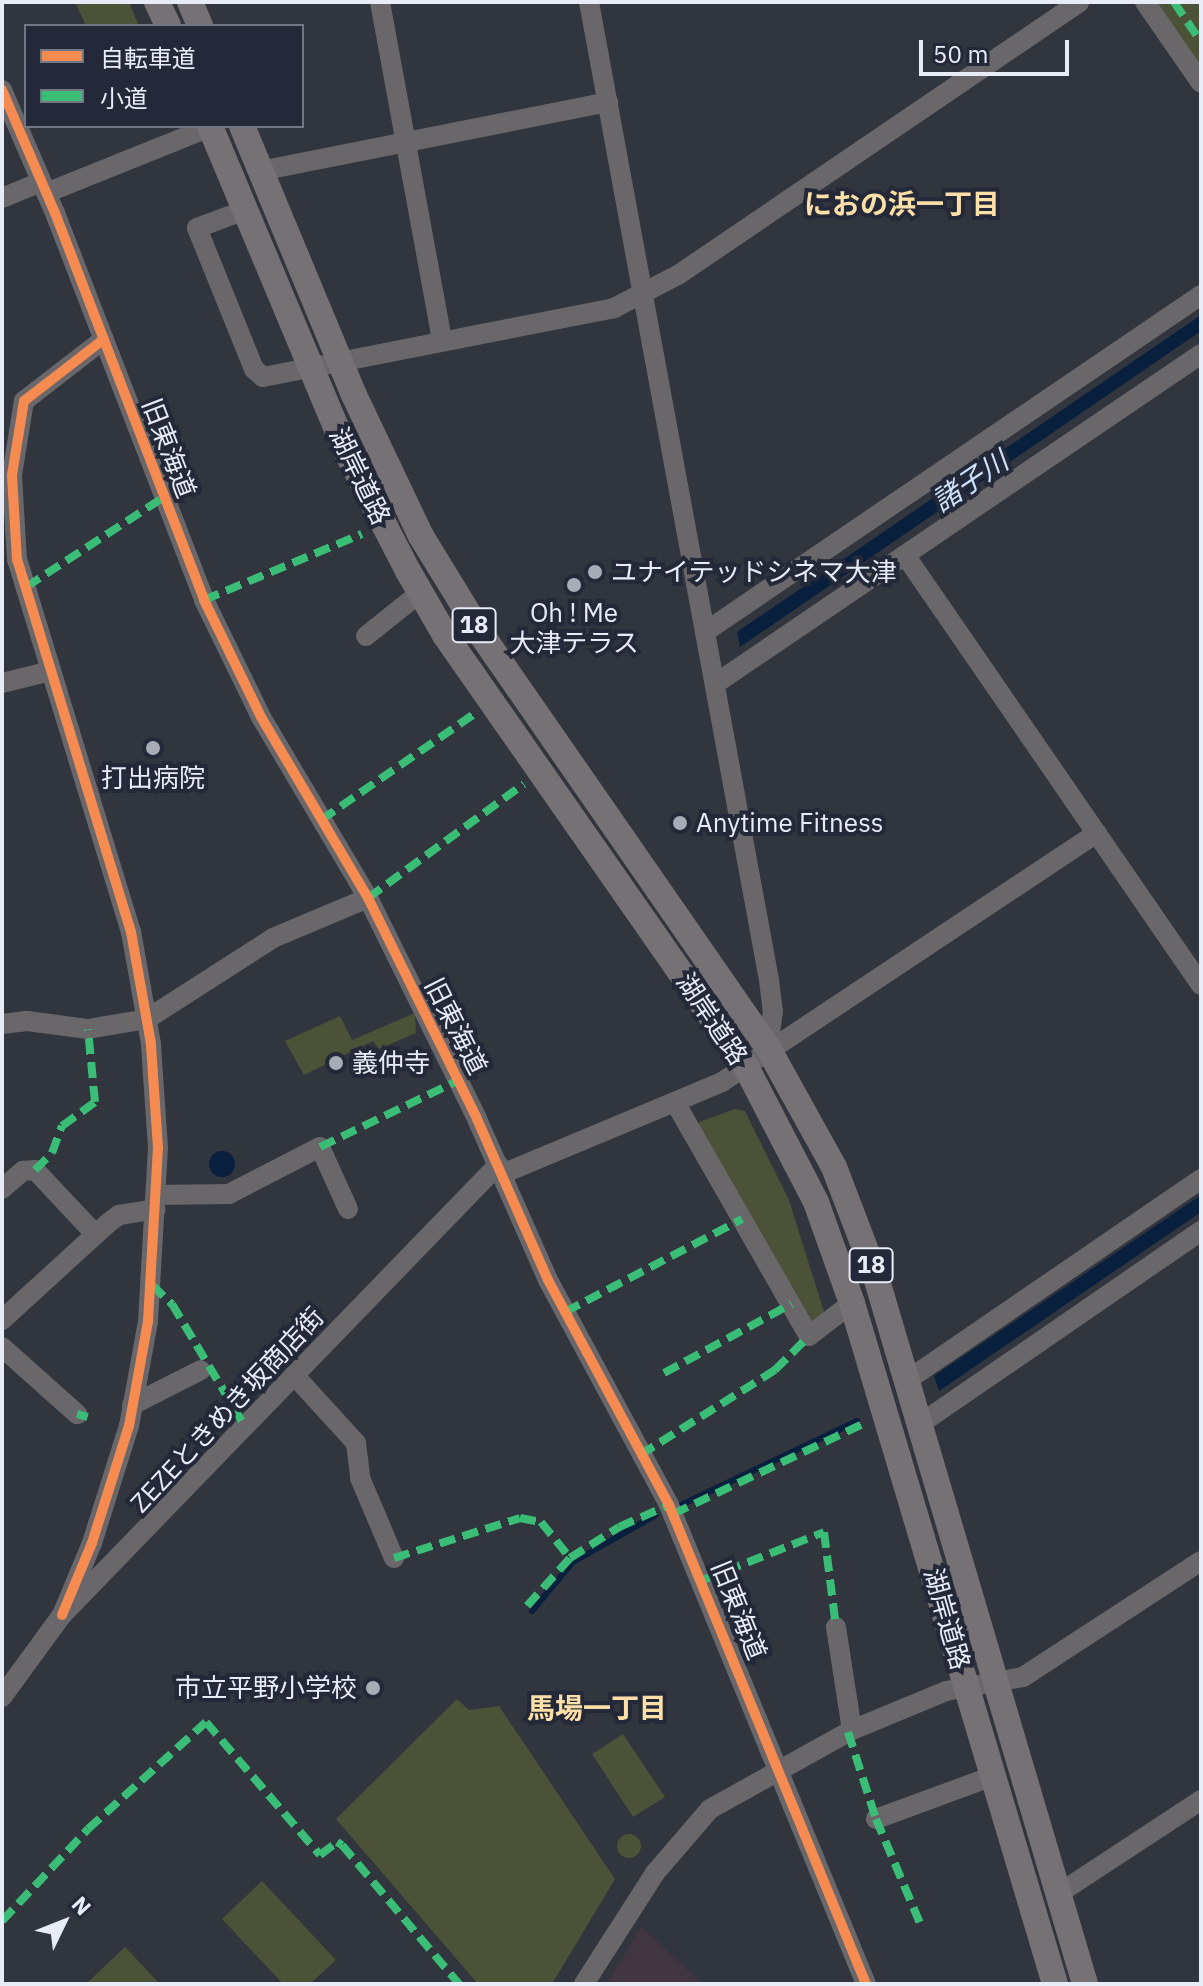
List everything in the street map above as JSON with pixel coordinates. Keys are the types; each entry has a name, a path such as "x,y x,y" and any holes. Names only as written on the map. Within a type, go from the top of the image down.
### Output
{"main road":[{"path":"157,2 167,24"},
{"path":"190,2 199,24"},
{"name":"湖岸道路","path":"211,128 373,507 421,592 745,1065 816,1202 852,1303 1055,1984"},
{"name":"湖岸道路","path":"243,128 386,467 452,589 768,1048 839,1180 920,1424 1085,1984"}],"street":[{"path":"380,2 403,142 442,339"},
{"path":"245,210 197,228 254,369 271,378 339,360 614,308 643,295 1079,2"},
{"path":"1145,2 1201,83"},
{"path":"596,3 608,102 769,980 773,1011 768,1048"},
{"name":"旧東海道","path":"2,90 104,339 204,600 261,717 368,898 500,1170 548,1280 669,1505 866,1984"},
{"path":"260,171 608,102"},
{"path":"2,198 43,188 205,128"},
{"path":"705,632 1201,295"},
{"path":"62,1615 97,1528 132,1405 148,1321 157,1202 154,1068 147,1019 117,880 17,560 11,502 17,422 24,401 37,386 104,339"},
{"path":"715,684 1201,354"},
{"path":"905,555 1201,985"},
{"path":"366,636 421,592"},
{"path":"2,683 51,671"},
{"path":"500,1170 676,1104 825,1017 1097,833"},
{"path":"2,1024 27,1021 88,1029 147,1019 273,938 368,898"},
{"path":"676,1104 809,1336 852,1303"},
{"path":"2,1320 119,1215 157,1202 229,1194 320,1147 348,1209"},
{"path":"2,1189 23,1171 35,1170 95,1234"},
{"name":"ZEZEときめき坂商店街","path":"2,1697 62,1615 294,1375 500,1170"},
{"path":"906,1381 1201,1179"},
{"path":"920,1424 1201,1231"},
{"path":"2,1347 77,1414"},
{"path":"132,1405 201,1370"},
{"path":"294,1375 356,1443 360,1478 394,1558"},
{"path":"584,1984 691,1827 710,1809 852,1730 967,1687 1023,1677 1201,1561"},
{"path":"836,1627 852,1730"},
{"path":"876,1819 993,1776"},
{"path":"1058,1894 1201,1800"}],"shaded area":[{"path":"641,1926 702,1984 607,1984"}],"green space":[{"path":"75,2 129,2 138,24 85,24"},
{"path":"1156,2 1201,2 1201,68"},
{"path":"415,1013 416,1033 379,1049 373,1041 304,1075 285,1041 340,1016 352,1040"},
{"path":"735,1109 745,1111 789,1200 825,1315 810,1328 699,1129 699,1122"},
{"path":"457,1699 469,1710 499,1706 615,1879 552,1984 478,1984 336,1819"},
{"path":"623,1734 665,1797 633,1817 592,1754"},
{"path":"629,1834 638,1837 641,1846 638,1855 629,1858 620,1855 617,1846 620,1837"},
{"path":"262,1881 336,1960 310,1984 283,1984 222,1919"},
{"path":"125,1947 160,1984 86,1984"}],"water":[{"name":"諸子川","path":"1201,315 1201,331 740,647 737,632"},
{"path":"222,1151 231,1155 235,1164 231,1173 222,1177 213,1173 209,1164 213,1155"},
{"path":"1201,1195 1201,1212 939,1391 934,1376"}],"waterway":[{"path":"681,1505 857,1421"},
{"path":"532,1611 573,1562 656,1515"}],"marked path":[{"path":"1174,2 1201,42"},
{"path":"26,587 164,497"},
{"path":"204,600 362,534"},
{"path":"321,820 474,714"},
{"path":"368,898 524,784"},
{"path":"35,1170 52,1153 62,1126 95,1102 88,1029"},
{"path":"320,1147 459,1080"},
{"path":"565,1312 742,1219"},
{"path":"152,1285 172,1304 246,1428"},
{"path":"664,1373 791,1304"},
{"path":"640,1455 775,1370 809,1336"},
{"path":"77,1414 88,1417"},
{"path":"673,1514 867,1422"},
{"path":"394,1558 520,1518 541,1522 570,1558 619,1527 669,1505"},
{"path":"703,1580 824,1532 836,1627"},
{"path":"527,1606 570,1558"},
{"path":"2,1921 88,1829 206,1722 320,1855 337,1842 342,1845 459,1984"},
{"path":"848,1732 876,1819 920,1923"}],"cycle path":[{"path":"2,90 55,213 204,600 261,717 368,898 477,1119 548,1280 669,1505 866,1984"},
{"path":"62,1615 92,1543 129,1426 148,1321 158,1148 151,1044 131,932 17,560 12,475 24,401 104,339"}],"place":[{"name":"ユナイテッドシネマ大津","path":"595,572"},
{"name":"Oh ! Me 大津テラス","path":"574,585"},
{"name":"打出病院","path":"153,748"},
{"name":"Anytime Fitness","path":"680,823"},
{"name":"義仲寺","path":"336,1063"},
{"name":"市立平野小学校","path":"373,1688"}],"district":[{"name":"におの浜一丁目","path":"902,204"},
{"name":"馬場一丁目","path":"597,1708"}]}
